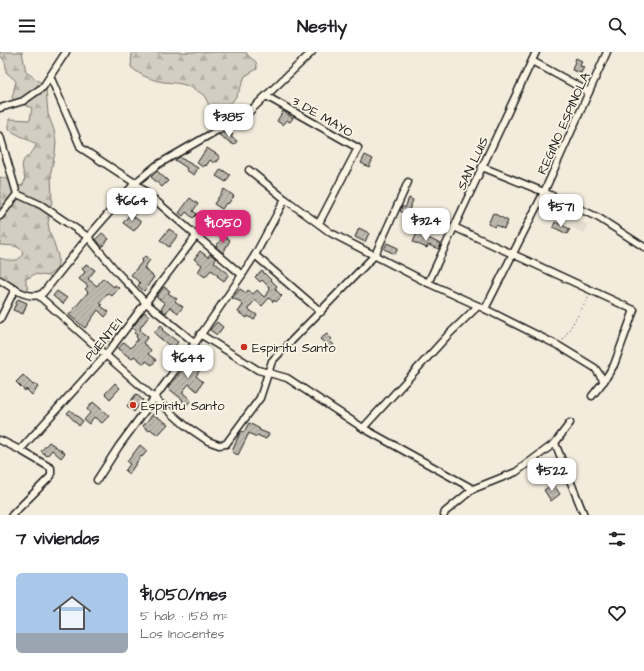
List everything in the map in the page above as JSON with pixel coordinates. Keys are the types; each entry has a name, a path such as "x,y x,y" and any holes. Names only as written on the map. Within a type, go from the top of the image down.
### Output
{"street":[{"path":"0,108 23,101 43,86 66,52"},
{"path":"39,296 135,183 157,165 249,112 312,52"},
{"name":"SAN LUIS","path":"428,282 536,52"},
{"name":"REGINO ESPINOLA","path":"485,309 544,192 607,52"},
{"path":"532,61 589,92"},
{"path":"50,76 81,148 135,183 242,275"},
{"name":"3 DE MAYO","path":"266,96 358,148 319,223"},
{"path":"0,136 17,194 41,205 88,237 117,272 146,303 195,343"},
{"path":"482,166 544,192 599,218 644,247"},
{"path":"249,170 285,200 331,232 428,282 559,346 595,368 604,381"},
{"path":"0,280 15,289 34,296 39,296 186,426 208,441 219,446 226,444 260,398 272,361 375,255 408,182"},
{"path":"0,216 17,194"},
{"path":"97,480 119,446 195,343 242,275 255,255 285,200"},
{"path":"454,227 634,310 614,365 592,396"},
{"name":"PUENTE'I","path":"20,450 106,355 196,236"},
{"path":"255,255 321,312"},
{"path":"0,318 15,289"},
{"path":"363,428 449,334 478,306"},
{"path":"200,334 258,370 287,378 363,428 474,489"},
{"path":"444,515 445,512 474,489 516,472 555,443 570,423"},
{"path":"0,440 51,468 51,476 12,515"},
{"path":"555,443 584,515"}],"path":[{"path":"559,346 593,291"}],"shaded area":[{"path":"548,207 588,225 584,233 544,215"}],"green space":[{"path":"0,52 22,52 26,72 40,82 46,89 48,114 54,130 56,142 51,171 52,201 48,223 50,234 58,256 57,269 48,276 35,274 26,279 28,288 25,293 0,280 0,258 17,260 22,256 23,252 21,249 16,247 0,245 0,177 7,179 18,186 23,185 25,179 22,165 26,158 32,153 36,144 11,131 9,128 9,119 30,120 32,108 15,101 12,98 16,81 6,72 5,63 0,56"},
{"path":"132,52 246,52 255,61 257,69 245,76 232,102 217,113 211,109 204,95 189,86 150,79 135,70 131,67"}],"building":[{"path":"576,58 582,61 580,66 584,67 581,73 572,70"},
{"path":"283,111 293,118 290,122 286,120 283,125 277,121"},
{"path":"223,132 226,134 228,132 233,135 231,137 237,141 234,145 219,135"},
{"path":"207,148 220,158 214,163 210,160 206,166 205,165 203,167 197,163"},
{"path":"365,155 373,159 369,167 361,163"},
{"path":"179,157 198,168 194,175 175,160"},
{"path":"221,169 230,175 226,182 216,176"},
{"path":"157,171 168,181 162,187 151,177"},
{"path":"224,189 234,196 222,209 214,204"},
{"path":"141,198 146,202 140,211 138,210 133,217 122,208 128,200 135,206"},
{"path":"190,198 198,204 193,211 197,214 193,218 186,212 183,216 179,213"},
{"path":"409,198 413,200 407,215 400,211 402,206 405,208"},
{"path":"493,213 508,221 504,229 496,225 495,227 488,224"},
{"path":"130,214 141,222 134,231 123,223"},
{"path":"417,220 425,224 420,233 412,229"},
{"path":"555,222 570,229 567,234 553,227"},
{"path":"359,228 369,233 365,242 355,237"},
{"path":"169,229 178,235 169,247 160,240"},
{"path":"102,233 109,239 102,247 96,239"},
{"path":"417,233 441,244 439,249 428,245 427,248 413,242"},
{"path":"223,236 230,240 223,253 216,247"},
{"path":"387,243 398,248 395,254 384,249"},
{"path":"200,251 208,257 210,254 213,256 216,259 214,262 229,274 224,281 211,270 205,277 198,272 202,265 194,259"},
{"path":"145,256 150,260 144,268 154,277 144,291 138,286 140,283 131,275"},
{"path":"86,264 95,270 88,279 97,286 103,278 114,287 115,285 119,288 112,296 108,293 100,303 102,305 101,306 109,312 105,317 98,310 85,328 69,315 88,292 85,289 88,286 79,279 85,272 82,269"},
{"path":"262,271 277,286 275,289 282,296 276,302 274,300 273,302 269,298 262,306 255,300 248,309 257,315 254,320 248,316 247,318 238,312 243,305 239,301 232,298 240,289 246,293 248,290 253,294 257,290 264,297 270,288 262,280 260,282 255,277"},
{"path":"164,287 170,291 168,293 177,299 175,301 183,307 178,313 170,307 166,313 161,309 165,303 156,297"},
{"path":"57,291 67,298 63,304 53,296"},
{"path":"18,299 27,303 23,314 13,310"},
{"path":"144,312 149,316 140,328 140,331 148,337 143,343 151,350 148,354 156,360 152,365 146,361 144,364 134,356 132,359 118,349 124,342 131,348 138,339 136,337 137,335 134,333 136,331 132,328"},
{"path":"217,322 223,327 217,335 210,330"},
{"path":"161,325 164,328 162,330 178,342 173,349 154,333"},
{"path":"107,332 112,336 103,347 98,342"},
{"path":"327,334 332,339 330,341 334,345 331,349 320,339"},
{"path":"197,350 204,355 195,366 200,370 196,376 203,382 197,391 189,384 183,391 183,393 191,400 186,406 182,402 183,400 168,388 183,369 184,370 194,359 191,357"},
{"path":"23,375 33,385 35,384 38,387 32,395 26,389 25,391 16,382"},
{"path":"115,383 120,388 110,399 105,394"},
{"path":"136,394 143,400 134,412 127,406"},
{"path":"93,402 109,416 102,423 94,417 89,424 84,420 90,413 87,409"},
{"path":"70,410 83,421 79,426 67,413"},
{"path":"153,414 168,424 158,435 150,429 149,431 143,426"},
{"path":"249,423 260,429 259,430 269,434 266,439 257,435 256,437 249,433 238,455 232,452 240,432 244,432"},
{"path":"49,442 65,453 61,458 52,450 47,456 41,451"},
{"path":"140,445 147,451 142,457 141,456 129,474 125,471 130,464 127,462"},
{"path":"553,484 560,494 551,501 544,490"}],"place":[{"name":"Espiritu Santo","path":"244,347"},
{"name":"Espíritu Santo","path":"133,405"}]}
